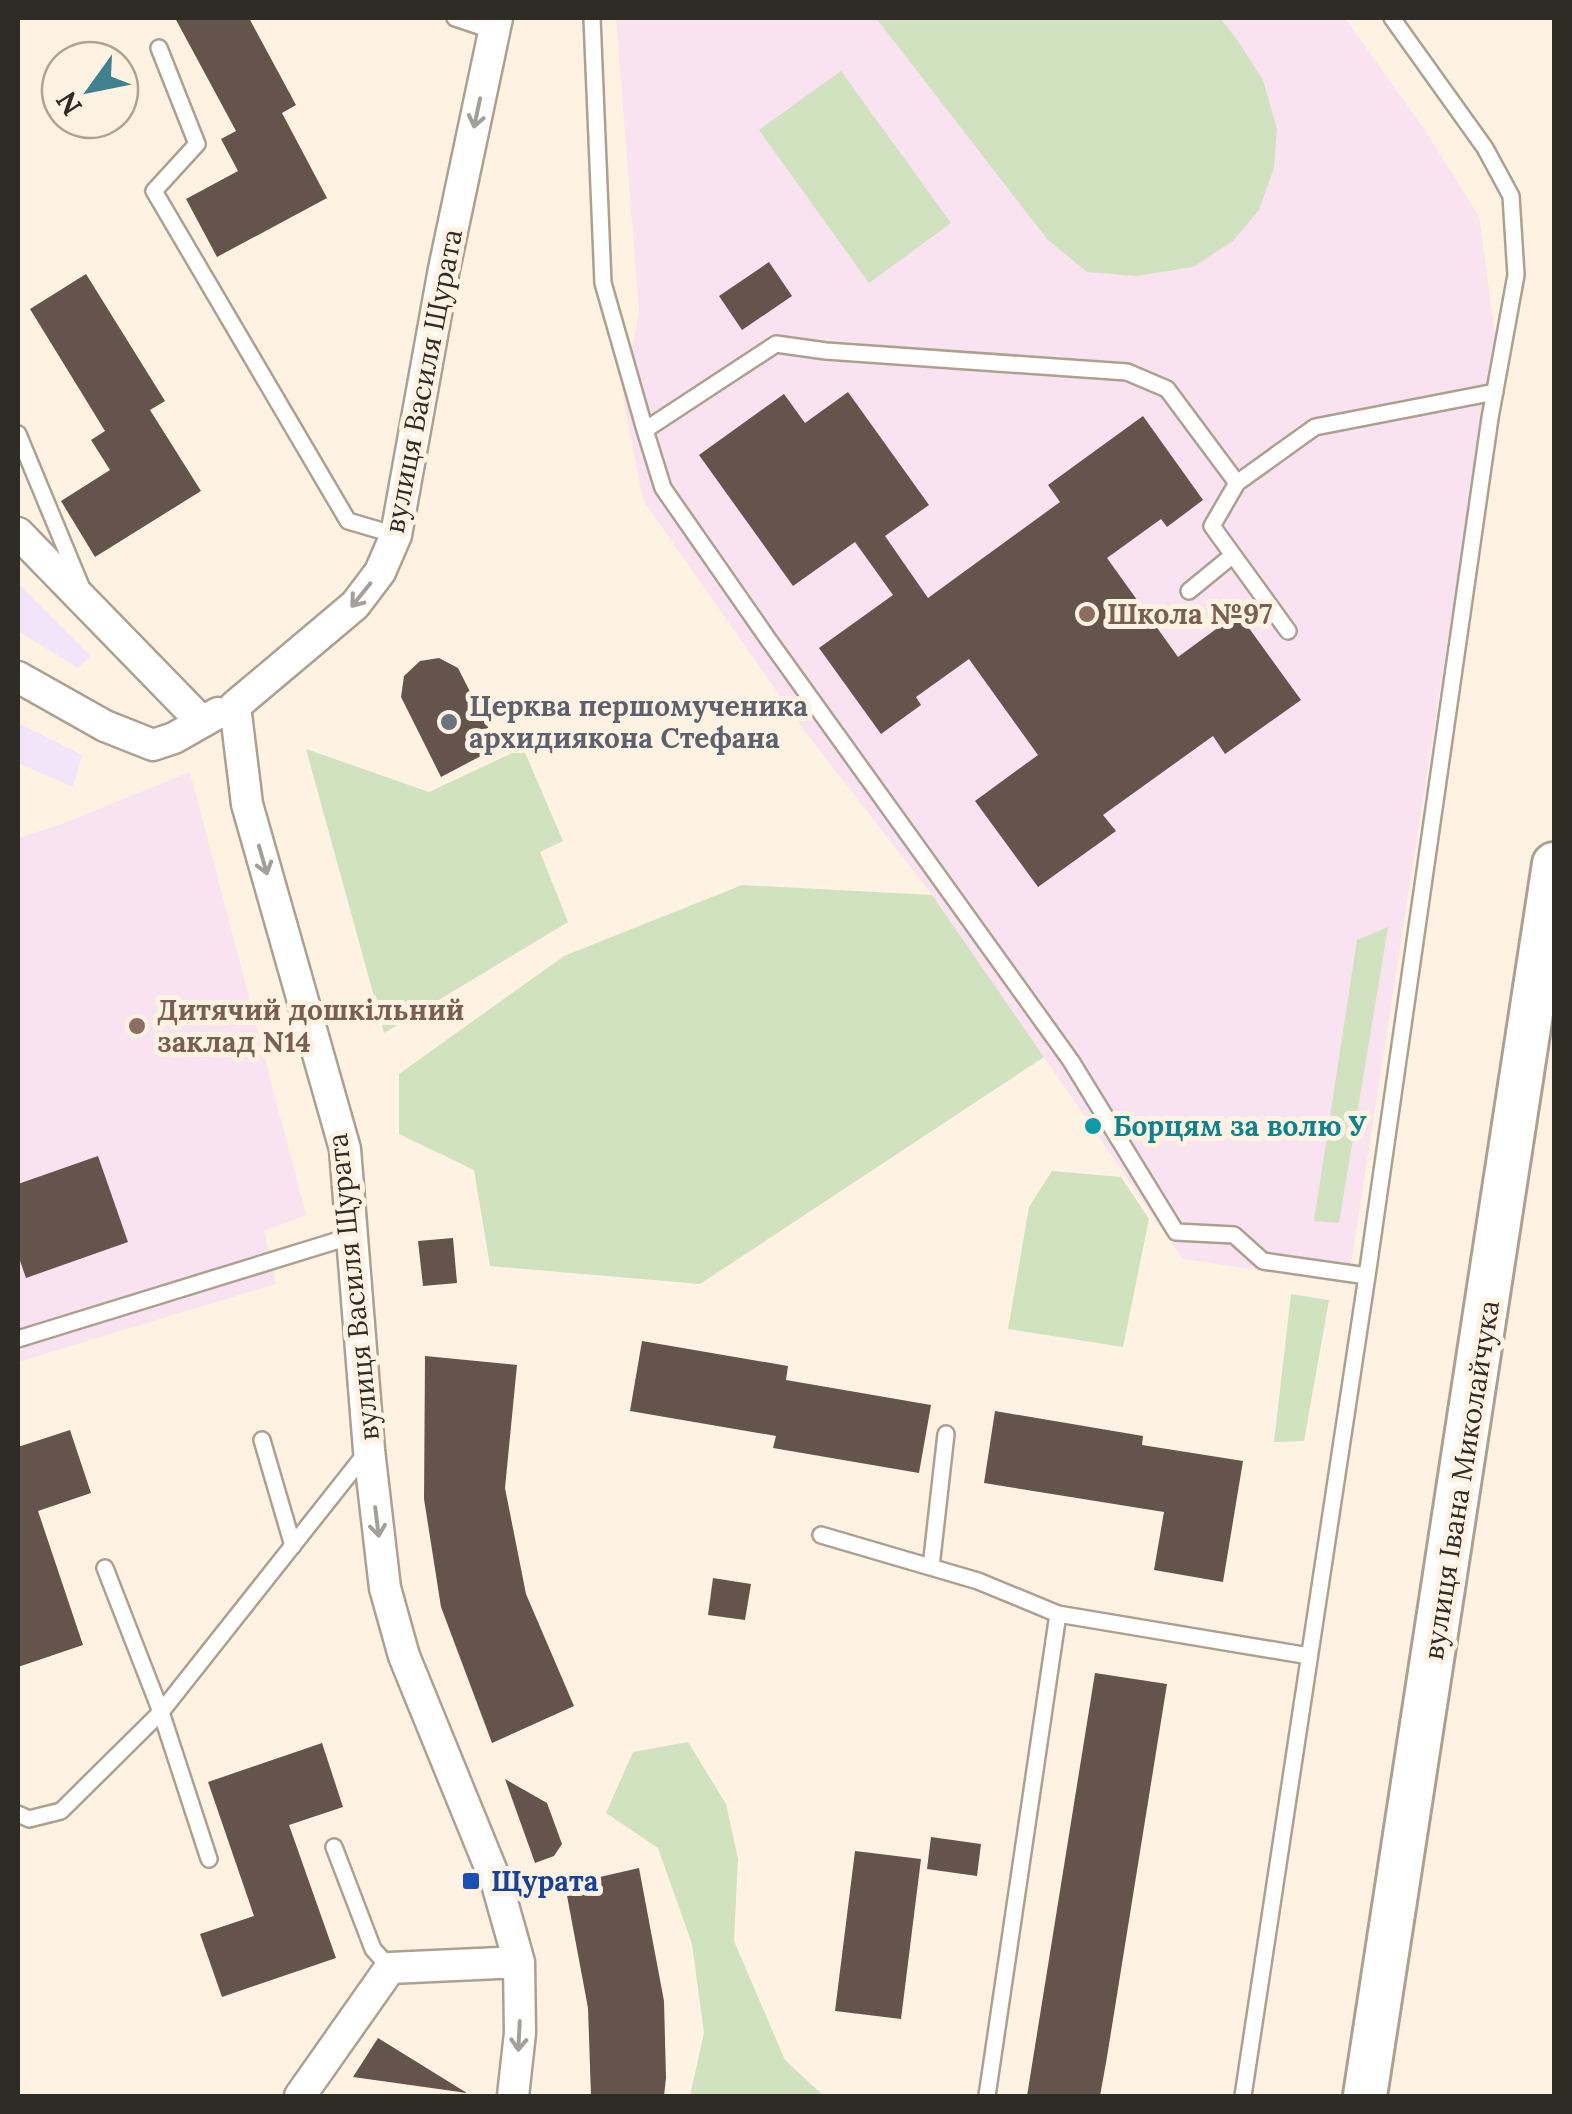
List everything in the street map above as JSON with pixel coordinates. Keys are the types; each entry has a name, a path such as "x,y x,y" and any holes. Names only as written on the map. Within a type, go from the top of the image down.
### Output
{"street":[{"name":"вулиця Василя Щурата","path":"496,24 444,268 396,535 380,572 355,605 235,706 247,804 346,1150 369,1450 385,1588 404,1656 497,1884 519,1962 520,2033 513,2096"},
{"path":"18,534 202,722"},
{"path":"18,677 105,726 153,745 235,706"},
{"name":"вулиця Івана Миколайчука","path":"1365,2096 1554,864"},
{"path":"300,2096 390,1968 519,1962"}],"lane":[{"path":"455,18 496,24"},
{"path":"592,18 603,283 664,488 1071,1061 1176,1232 1234,1235 1263,1261 1367,1276"},
{"path":"1243,2096 1495,392 1516,275 1511,196 1485,148 1392,18"},
{"path":"159,48 197,144 154,190 348,521 396,535"},
{"path":"645,430 776,344 1128,372 1167,389 1237,483"},
{"path":"1288,632 1212,526 1237,483 1315,427 1495,392"},
{"path":"18,434 91,608"},
{"path":"1189,591 1234,555"},
{"path":"18,1339 352,1236"},
{"path":"931,1567 946,1434"},
{"path":"262,1440 293,1546"},
{"path":"18,1814 28,1819 62,1811 161,1712 369,1450"},
{"path":"821,1534 978,1581 1058,1614 1310,1656"},
{"path":"104,1568 161,1712 208,1859"},
{"path":"987,2096 1058,1614"},
{"path":"334,1848 374,1949 390,1968"}],"shaded area":[{"name":"Школа №97","path":"616,18 1345,18 1422,126 1479,216 1495,334 1348,1284 1183,1259 932,895 803,729 643,500 623,397 639,313"},
{"path":"18,583 91,656 78,668 18,631"},
{"path":"18,723 82,755 73,787 18,763"},
{"name":"Дитячий дошкільний заклад N14","path":"190,772 306,1215 264,1231 276,1284 18,1362 18,838"}],"green space":[{"path":"876,18 1220,18 1263,80 1277,129 1274,168 1259,210 1233,241 1193,267 1136,276 1087,272 1047,239"},
{"path":"841,71 951,223 869,283 759,130"},
{"path":"523,748 563,841 540,852 568,922 384,1033 306,749 429,792"},
{"path":"742,885 932,895 1044,1057 700,1284 490,1266 474,1170 399,1134 399,1074 564,956"},
{"path":"1388,927 1339,1223 1314,1221 1357,940"},
{"path":"1052,1171 1121,1177 1149,1219 1123,1347 1008,1329 1029,1207"},
{"path":"1291,1294 1329,1300 1304,1441 1274,1442"},
{"path":"688,1742 726,1804 738,1859 734,1941 785,2060 824,2096 690,2096 704,2033 692,1944 658,1848 606,1813 633,1752"}],"building":[{"path":"175,18 249,18 296,105 282,113 327,198 217,257 186,199 238,171 221,139 236,131"},
{"path":"769,262 792,296 742,330 719,296"},
{"path":"86,274 165,401 150,410 201,491 95,557 61,501 110,470 91,440 105,431 30,309"},
{"path":"848,392 929,505 885,536 928,598 1060,502 1048,485 1143,416 1203,500 1167,527 1161,519 1107,558 1178,657 1238,613 1301,700 1225,754 1213,736 1103,815 1116,831 1038,887 975,801 1038,755 969,659 916,697 921,705 881,734 819,648 893,595 855,542 793,586 699,455 784,394 805,423"},
{"name":"Церква першомученика архидиякона Стефана","path":"439,658 458,668 498,747 441,777 401,697 404,676 420,661"},
{"path":"98,1156 128,1242 26,1278 18,1255 18,1184"},
{"path":"453,1238 457,1283 423,1286 418,1241"},
{"path":"642,1341 788,1366 786,1380 931,1405 919,1473 773,1448 776,1436 630,1411"},
{"path":"425,1356 517,1365 505,1488 526,1594 574,1706 492,1743 441,1607 424,1499"},
{"path":"995,1411 1143,1436 1142,1445 1243,1461 1223,1582 1154,1570 1164,1512 984,1483"},
{"path":"70,1430 91,1493 38,1511 83,1645 18,1667 18,1447"},
{"path":"713,1578 751,1584 745,1620 708,1615"},
{"path":"1095,1673 1167,1684 1100,2096 1027,2096"},
{"path":"322,1743 343,1807 289,1825 336,1958 222,1997 200,1934 254,1916 208,1782"},
{"path":"505,1779 547,1803 562,1844 554,1856 535,1863"},
{"path":"931,1837 981,1844 977,1876 927,1869"},
{"path":"855,1851 921,1859 901,2019 835,2011"},
{"path":"639,1868 664,2001 664,2096 591,2096 588,2008 565,1885"},
{"path":"378,2038 467,2093 353,2077"}],"place":[{"name":"Школа №97","path":"1087,614"},
{"name":"Церква першомученика архидиякона Стефана","path":"449,722"},
{"name":"Дитячий дошкільний заклад N14","path":"137,1026"},
{"name":"Борцям за волю У","path":"1093,1126"},
{"name":"Щурата","path":"471,1881"}]}
